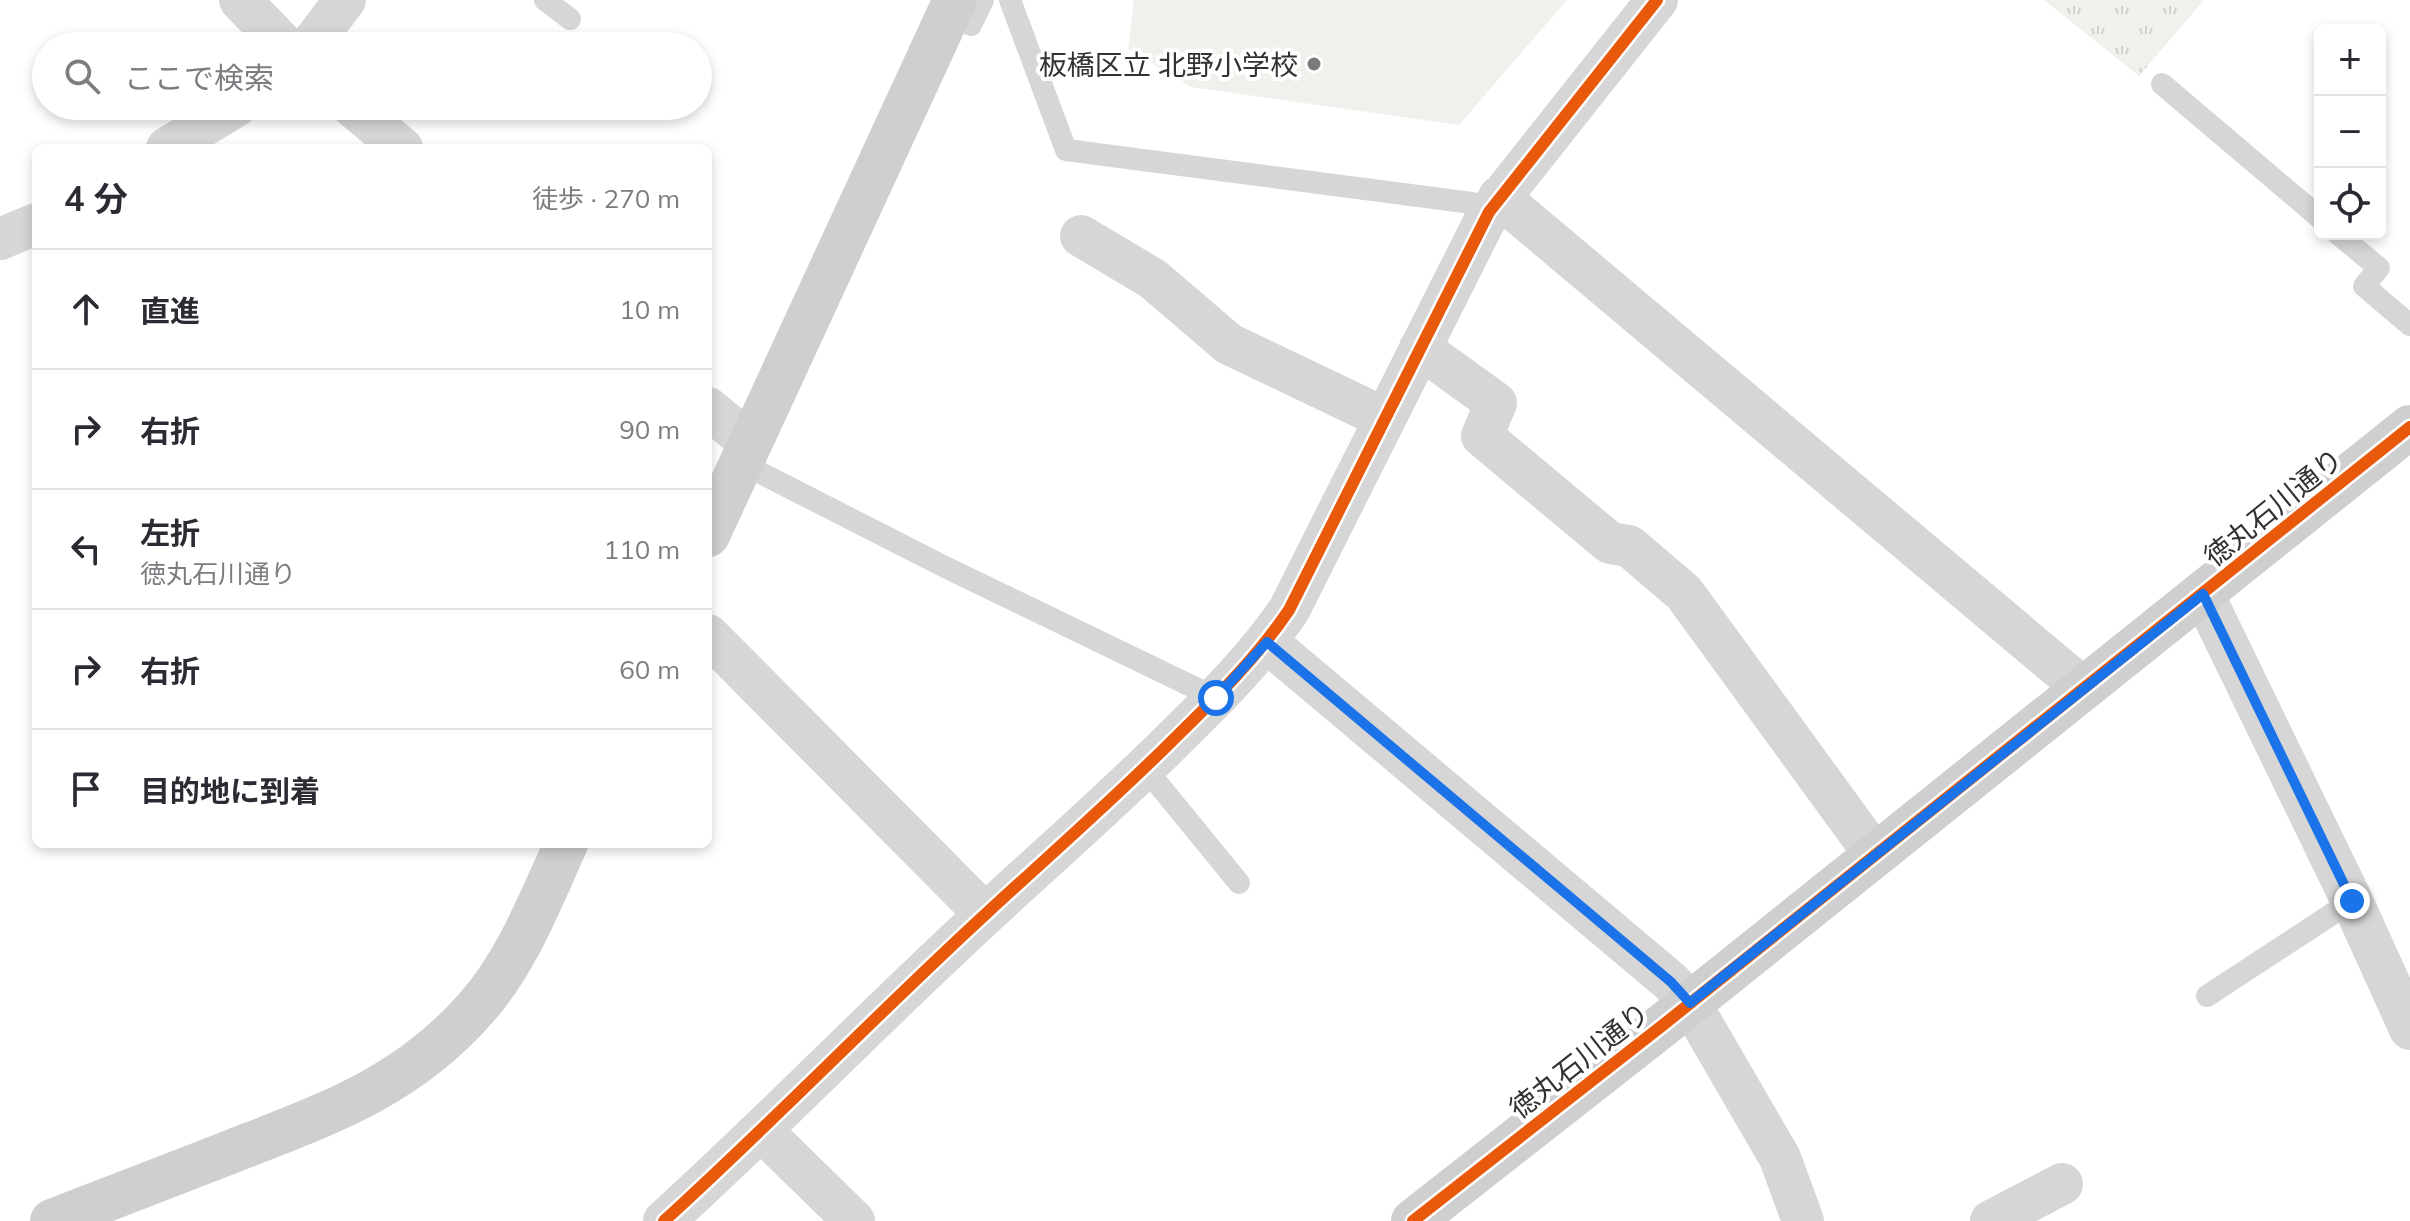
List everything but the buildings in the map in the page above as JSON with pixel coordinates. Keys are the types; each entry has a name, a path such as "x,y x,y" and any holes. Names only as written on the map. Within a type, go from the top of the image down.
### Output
{"street":[{"path":"240,0 271,32"},
{"path":"321,32 345,0"},
{"path":"664,1221 762,1131 985,914 1145,768 1267,642 1289,610 1494,205 1657,0"},
{"path":"712,526 962,5"},
{"path":"174,144 213,120"},
{"path":"369,120 397,144"},
{"path":"1494,205 2083,688"},
{"path":"0,239 32,226"},
{"path":"1081,236 1153,279 1229,344 1384,418"},
{"path":"1420,348 1496,403 1482,436 1610,543 1629,546 1684,593 1875,855"},
{"path":"712,413 745,453"},
{"name":"徳丸石川通り","path":"1413,1221 2410,427"},
{"path":"2203,594 2352,901 2410,1029"},
{"path":"712,639 985,914"},
{"path":"1267,642 1671,982 1690,1003 1780,1158 1803,1221"},
{"path":"52,1221 344,1108 438,1047 478,1007 508,964 564,848"},
{"path":"762,1131 854,1221"},
{"path":"1991,1221 2062,1184"}],"lane":[{"path":"545,0 570,19"},
{"path":"1010,0 1066,150 1494,205"},
{"path":"2162,84 2314,213"},
{"path":"2345,240 2379,268 2364,286 2410,325"},
{"path":"745,453 945,567 1216,698"},
{"path":"1145,768 1239,883"},
{"path":"2207,996 2352,901"}],"green space":[{"path":"1134,0 1567,0 1459,125 1191,87 1128,49"},
{"path":"2044,0 2204,0 2139,76"}],"cycle path":[{"path":"664,1221 948,949 1153,759 1264,644 1289,610 1489,212 1657,0"},
{"path":"1413,1221 1663,1025 2410,427"}],"place":[{"name":"板橋区立 北野小学校","path":"1314,64"}],"route":[{"path":"1216,698 1267,642 1671,982 1690,1003 2203,594 2352,901"}]}
